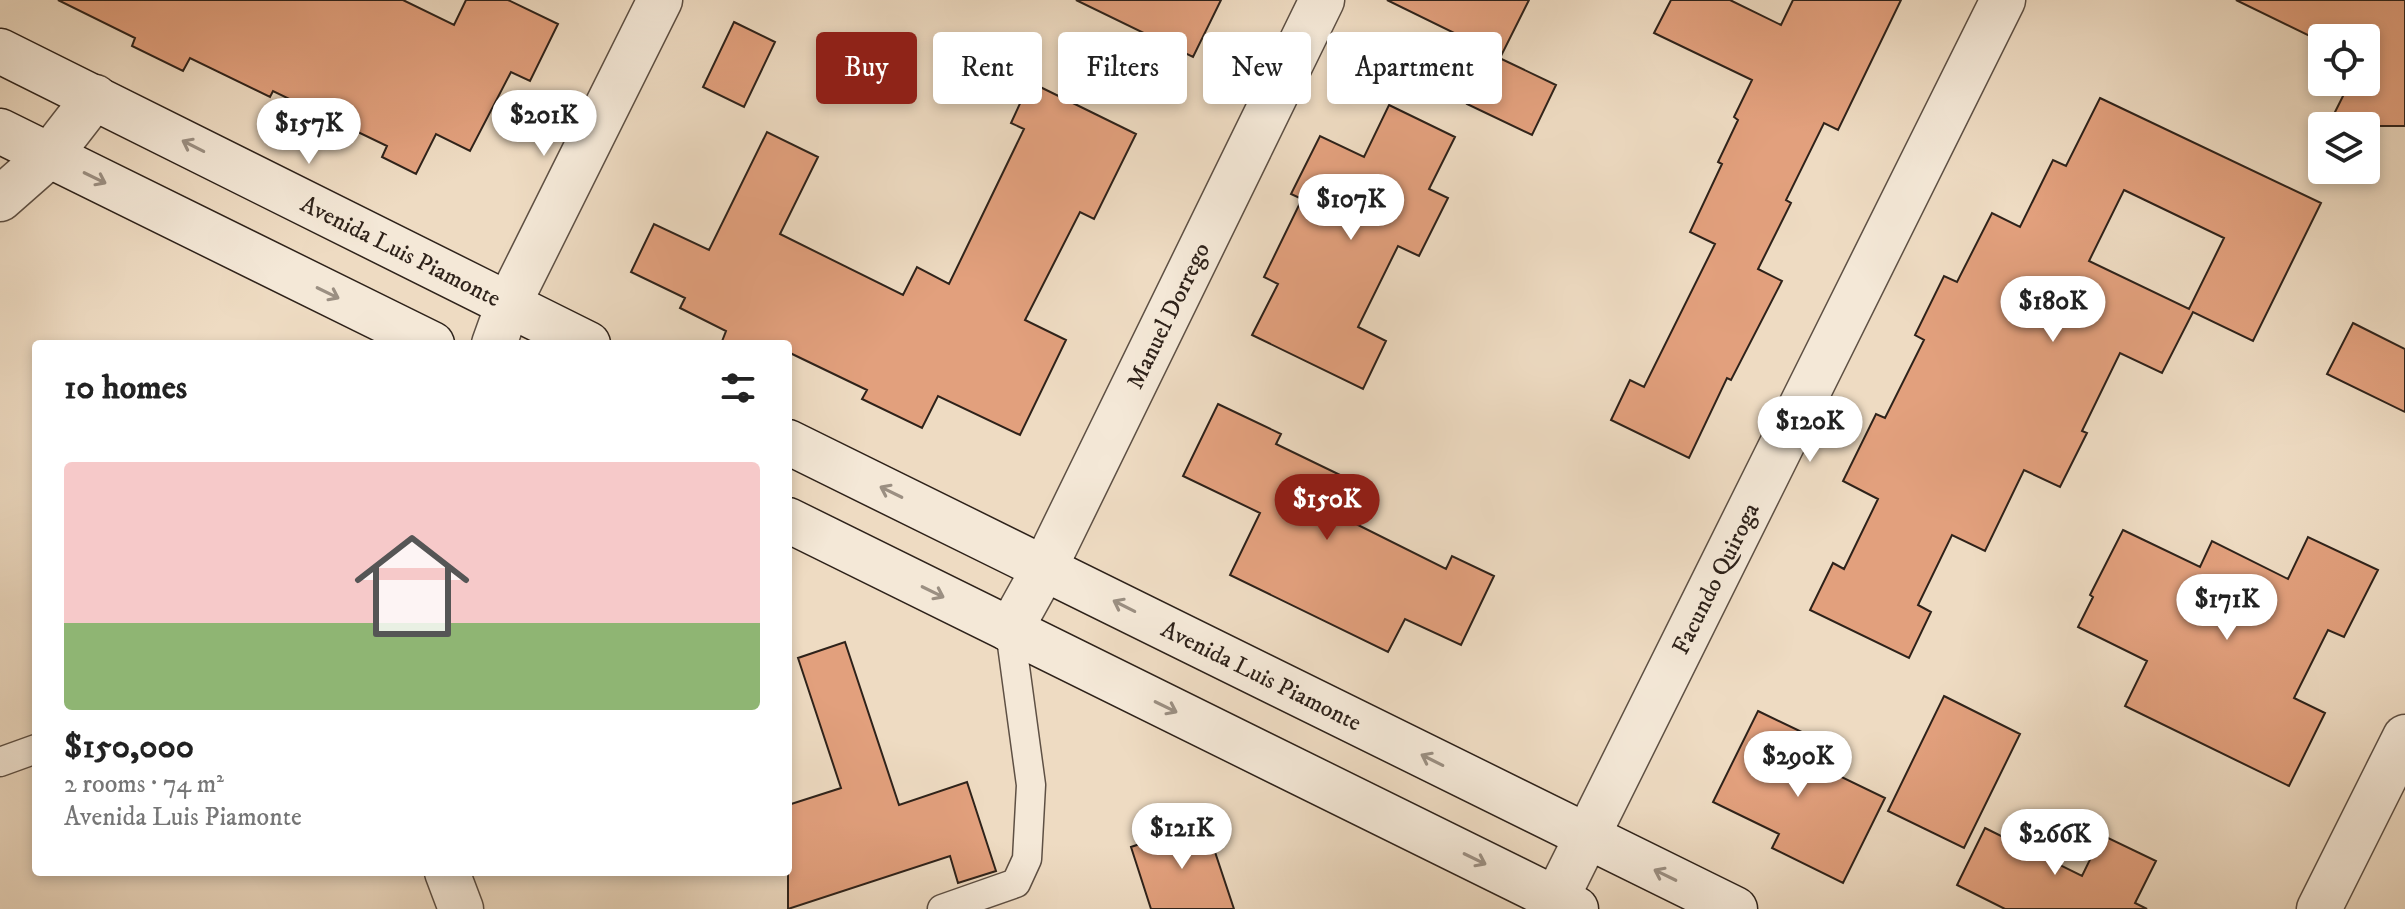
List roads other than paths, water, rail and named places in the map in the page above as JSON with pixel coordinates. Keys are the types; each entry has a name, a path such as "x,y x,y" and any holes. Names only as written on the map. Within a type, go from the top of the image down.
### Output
{"street":[{"path":"501,324 660,0"},
{"name":"Manuel Dorrego","path":"1010,630 1045,567 1322,0"},
{"name":"Facundo Quiroga","path":"1566,904 1586,837 2003,0"},
{"name":"Avenida Luis Piamonte","path":"0,51 95,97 501,324 570,340"},
{"path":"0,199 50,155 95,97"},
{"path":"0,131 424,340"},
{"name":"Avenida Luis Piamonte","path":"792,444 1735,909"},
{"path":"792,522 1566,904"},
{"path":"2319,909 2405,737"},
{"path":"449,876 461,909"}],"lane":[{"path":"942,909 1016,883 1027,859 1031,785 1010,630"},
{"path":"0,762 32,750"}]}
